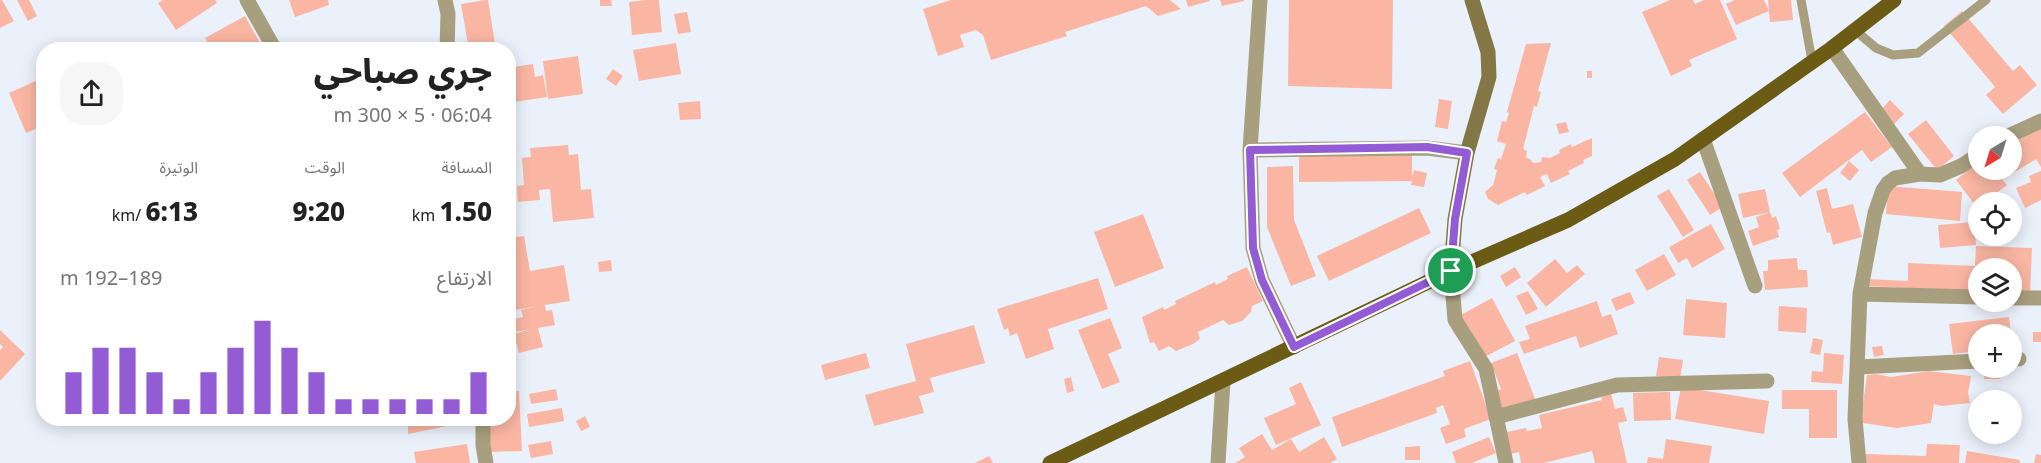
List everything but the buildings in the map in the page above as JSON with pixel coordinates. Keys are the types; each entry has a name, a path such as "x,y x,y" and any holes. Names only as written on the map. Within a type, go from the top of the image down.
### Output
{"main road":[{"path":"1050,463 1451,271 1568,220 1675,159 1856,31 1894,0"}],"street":[{"path":"247,0 271,42"},
{"path":"445,0 448,14 447,42"},
{"path":"1260,0 1250,150 1253,248 1262,280 1294,347"},
{"path":"1472,0 1488,52 1489,77 1467,153 1455,219 1451,271 1455,320 1486,369 1506,463"},
{"path":"1832,48 1920,174"},
{"path":"2022,130 2041,121"},
{"path":"1703,139 1755,286"},
{"path":"1250,150 1427,147 1467,153"},
{"path":"1859,463 1855,419 1860,294 1875,213 1883,190 1895,178 1920,174 1940,175 1968,161"},
{"path":"1860,294 1968,297"},
{"path":"2022,298 2041,298"},
{"path":"1858,367 1968,362"},
{"path":"1218,463 1223,381"},
{"path":"1496,417 1617,385 1767,381"},
{"path":"483,426 486,463"}],"lane":[{"path":"1801,0 1812,61"},
{"path":"1856,31 1876,48 1893,55 1918,53 1986,0"}],"route":[{"path":"1427,147 1467,153 1455,219 1451,271 1294,347 1262,280 1253,248 1250,150 1427,147"}]}
